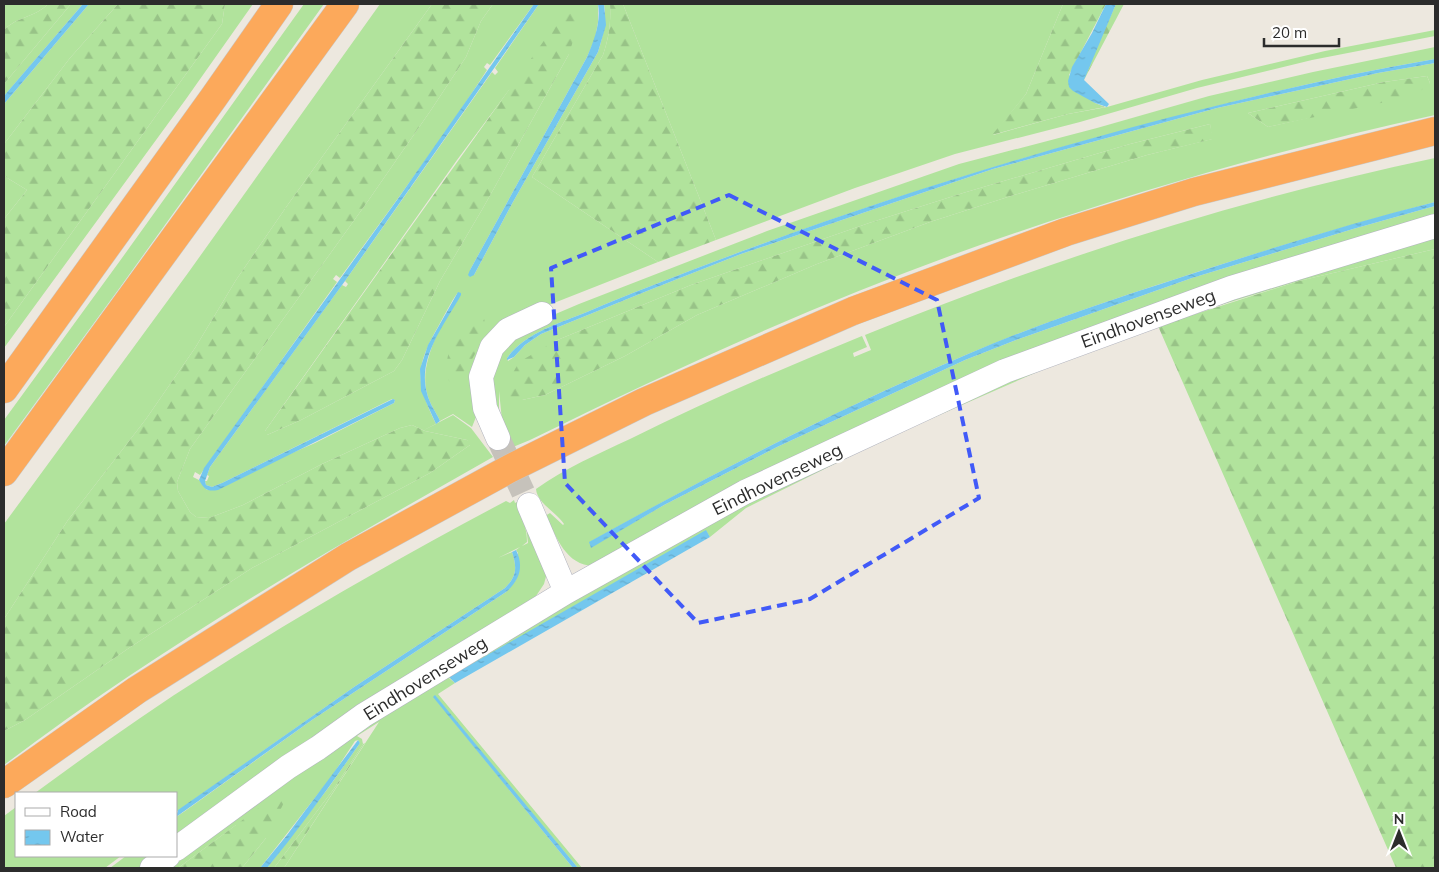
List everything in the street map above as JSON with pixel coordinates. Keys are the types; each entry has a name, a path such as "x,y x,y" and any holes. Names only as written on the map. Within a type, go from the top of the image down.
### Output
{"highway":[{"path":"4,389 280,4"},
{"path":"4,472 345,4"},
{"path":"4,784 137,690 348,558 509,469 644,402 853,311 1066,232 1194,192 1435,131"}],"street":[{"name":"Eindhovenseweg","path":"178,848 364,714 566,592 745,492 1004,371 1230,288 1435,226"},
{"path":"498,438 485,408 481,377 492,348 508,330 542,314"},
{"path":"529,504 566,592"},
{"path":"152,868 167,857"}],"highlighted area":[{"path":"729,195 937,300 979,498 810,599 698,623 565,483 551,268"}],"green space":[{"path":"4,4 48,4 38,12 14,22 4,30"},
{"path":"48,4 71,4 4,84 4,30 14,22 38,12"},
{"path":"71,4 83,4 4,96 4,84"},
{"path":"89,4 118,4 70,58 4,144 4,104"},
{"path":"118,4 225,4 222,24 4,327 4,219 27,190 4,176 4,144 70,58"},
{"path":"225,4 253,4 4,348 4,327 222,24"},
{"path":"304,4 324,4 4,446 4,420"},
{"path":"380,4 432,4 289,203 236,280 195,348 146,419 68,520 4,619 4,524 188,273"},
{"path":"432,4 493,4 481,21 466,57 431,110 190,449 177,482 178,491 190,512 196,517 209,518 243,505 322,464 400,428 412,425 425,431 467,440 470,442 470,445 430,473 252,568 129,648 25,720 4,731 4,619 68,520 146,419 195,348 236,280 289,203"},
{"path":"493,4 534,4 490,65 487,63 484,67 487,70 452,123 340,278 336,275 333,279 337,282 200,475 195,472 193,477 199,480 207,490 315,443 394,403 395,400 392,399 222,483 212,487 206,485 205,481 207,481 209,476 207,475 210,467 342,285 346,287 348,284 345,281 492,72 495,75 498,72 495,68 539,4 598,4 598,22 595,39 587,57 470,270 474,275 598,52 604,28 604,4 610,4 609,30 603,55 532,177 658,262 526,314 472,391 476,417 472,427 453,414 440,421 428,397 425,381 429,354 458,292 431,340 422,363 421,385 436,424 453,415 471,428 493,457 305,565 182,641 62,722 4,765 4,731 25,720 129,648 252,568 430,473 470,445 467,440 425,431 412,425 400,428 322,464 243,505 209,518 196,517 190,512 178,491 177,482 190,449 431,110 466,57 481,21","holes":["569,54 440,281 402,360 394,371 301,420 265,435 265,431 457,160 509,90"]},
{"path":"610,4 623,4 716,240 658,262 532,177 603,55 609,30"},
{"path":"623,4 1063,4 1026,94 993,135 1068,114 1107,107 1202,80 1325,51 1435,30 1435,36 1312,60 1197,88 1080,122 955,154 855,188 716,240"},
{"path":"1063,4 1106,4 1069,75 1095,103 1105,107 1068,114 992,135 1026,94"},
{"path":"1116,4 1124,4 1084,80 1086,71"},
{"path":"572,6 576,10 578,22 569,54 440,281 402,360 394,371 301,420 265,435 265,431 568,7"},
{"path":"1435,47 1435,59 1368,71 1236,101 1105,135 974,173 844,215 715,261 555,325 523,342 514,349 507,358 508,361 525,345 541,334 741,254 993,169 1217,108 1378,73 1435,63 1435,115 1329,140 1171,183 953,255 891,278 770,328 513,447 502,420 499,391 500,417 495,419 489,364 495,352 532,324 579,304 767,231 959,164 1209,96","holes":["1427,76 1430,83 1312,117 1268,127 1248,113 1384,82","1210,124 1212,139 1147,155 1014,195 930,222 817,264 697,315 625,356 545,395 522,400 555,341 691,285 869,223 963,193 1130,144"]},
{"path":"1427,76 1430,83 1414,96 1268,127 1248,113 1384,82"},
{"path":"1210,124 1213,139 1147,155 930,222 817,264 697,315 625,356 545,395 522,400 510,399 508,393 509,380 519,362 555,341 691,285 869,223 963,193 1130,144"},
{"path":"1435,158 1435,202 1316,235 1197,272 1082,310 996,342 871,397 776,443 590,542 591,547 664,505 777,447 965,360 1016,340 1192,278 1435,206 1435,224 1178,298 594,566 576,561 569,556 545,516 550,513 564,524 543,503 536,489 558,474 716,398 862,336 867,347 853,353 854,357 871,350 865,335 1004,281 1217,212 1362,174"},
{"path":"4,176 27,190 4,219"},
{"path":"1435,238 1435,249 1299,281 1198,312 1051,366 889,437 746,508 710,537 706,531 449,678 455,683 438,694 582,868 578,868 433,696 573,868 284,868 379,722 357,736 362,739 363,744 333,790 274,868 267,868 329,787 360,743 358,740 355,741 332,776 260,868 242,868 266,838 236,825 178,868 162,868 457,663 825,460 1138,326"},
{"path":"1435,249 1435,868 1396,868 1158,326 1299,281"},
{"path":"472,314 483,316 485,326 483,336 474,356 464,371 459,377 449,381 447,371 448,354 455,339"},
{"path":"514,500 515,503 517,502 522,517 527,542 522,546 528,543 526,526 548,569 544,584 532,602 178,841 178,816 312,720 506,592 516,580 518,553 516,550 520,547 498,558 512,552 514,557 514,575 505,588 354,687 178,811 178,792 36,792 163,702 280,628 430,542 506,501 510,503"},
{"path":"365,743 284,868 274,868 333,790"},
{"path":"295,781 266,838 242,868 178,868"},
{"path":"15,808 15,857 120,857 105,868 4,868 4,816"},
{"path":"125,857 157,857 142,868 110,868"}],"water":[{"path":"83,4 89,4 4,104 4,96"},
{"path":"534,4 539,4 345,281 210,467 205,481 206,485 212,487 222,483 393,399 395,400 394,403 218,490 211,491 206,489 199,480 204,468 397,200"},
{"path":"598,4 604,4 606,25 598,52 474,275 470,277 468,275 470,270 587,57 598,25"},
{"path":"1106,4 1116,4 1084,80 1109,104 1107,107 1073,91 1069,87 1068,81 1072,67"},
{"path":"1435,59 1435,63 1378,73 1217,108 993,169 741,254 541,334 525,345 514,357 507,360 514,349 523,342 555,325 715,261 908,194 1039,153 1171,117 1302,85"},
{"path":"1435,202 1435,206 1192,278 965,360 777,447 664,505 591,548 589,542 682,491 776,443 919,375 998,342 1088,308 1210,268 1322,233"},
{"path":"458,292 461,295 434,342 426,367 425,380 428,397 440,421 436,424 421,391 420,369 428,345"},
{"path":"706,530 710,537 455,683 449,677"},
{"path":"516,550 520,567 515,583 506,592 312,720 178,816 178,810 354,687 505,588 515,571 512,552"},
{"path":"435,695 578,868 573,868 433,697"},
{"path":"358,740 360,743 291,838 267,868 260,868 287,835"}],"tunnel":[{"path":"498,438 529,505"}]}
